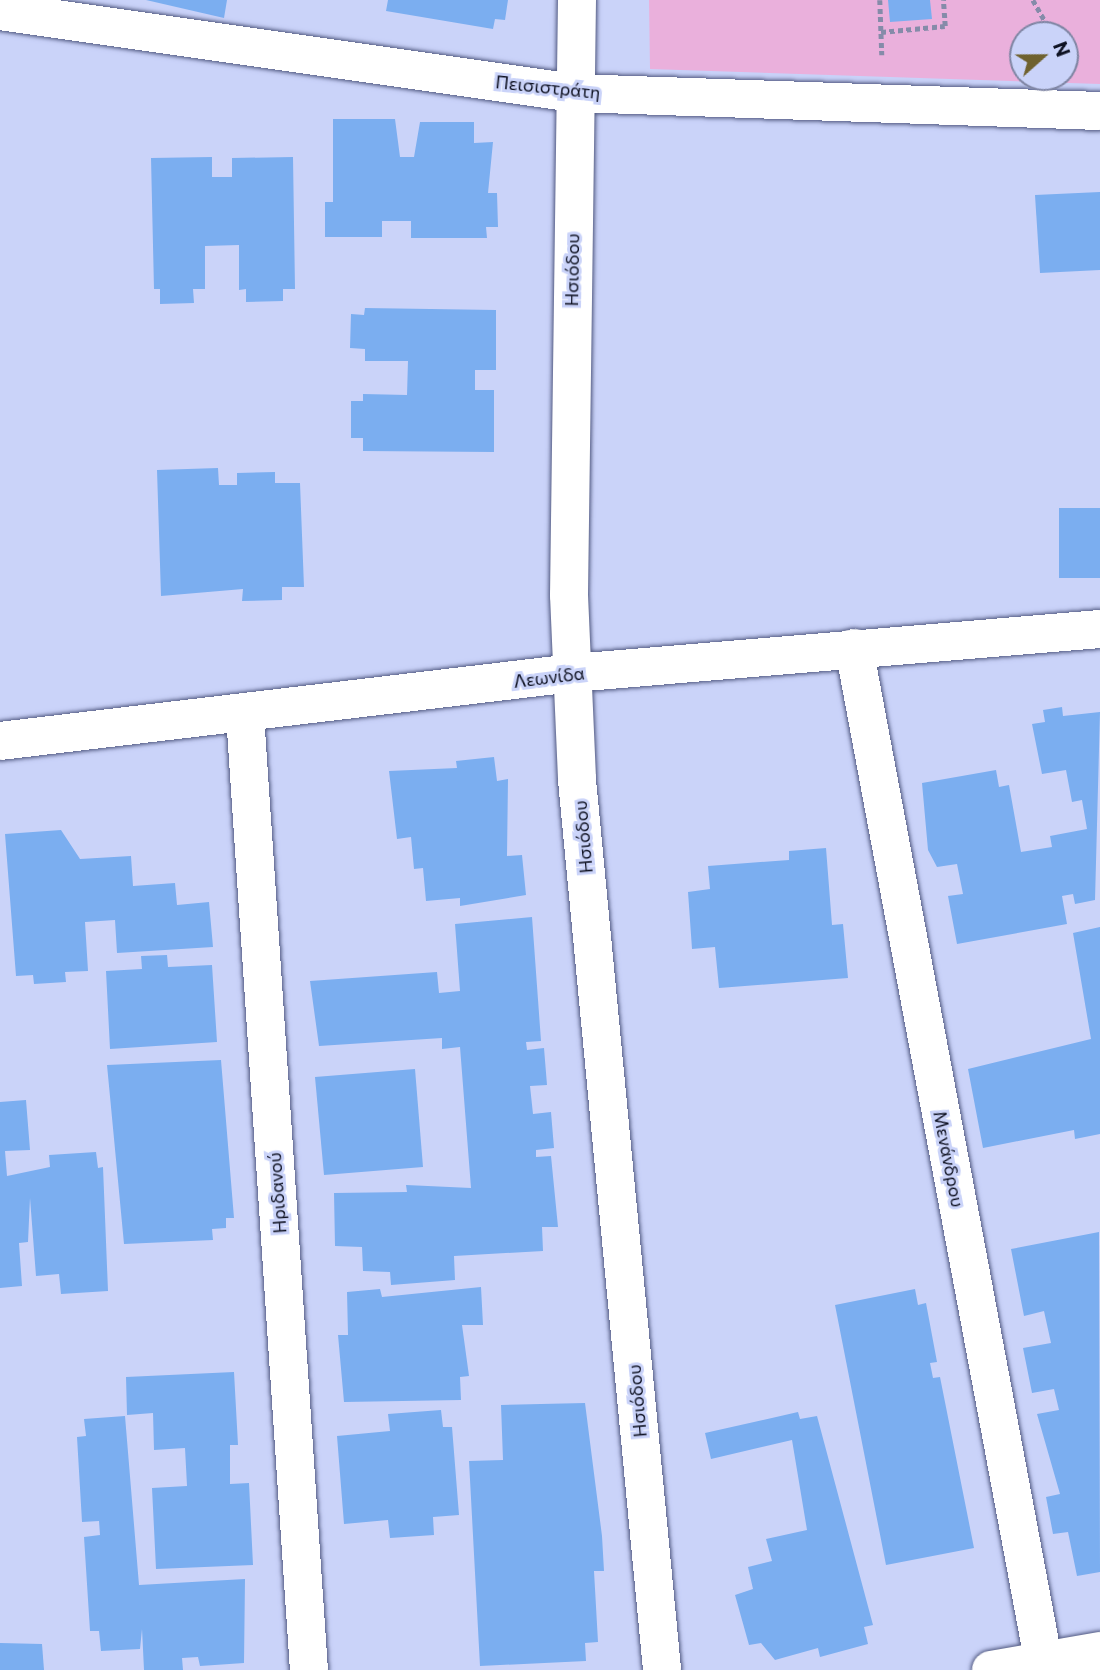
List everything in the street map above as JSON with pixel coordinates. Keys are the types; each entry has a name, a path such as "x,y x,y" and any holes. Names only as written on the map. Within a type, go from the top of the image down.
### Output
{"street":[{"name":"Ησιόδου","path":"578,0 574,93 573,673 579,794 663,1670"},
{"name":"Πεισιστράτη","path":"0,12 574,93 1100,111"},
{"name":"Λεωνίδα","path":"0,741 245,715 573,673 1100,629"},
{"name":"Μενάνδρου","path":"854,648 1044,1665"},
{"name":"Ηριδανού","path":"245,715 309,1670"},
{"path":"991,1670 1044,1665 1100,1651"}],"path":[{"path":"881,32 945,26 943,0"},
{"path":"1032,0 1045,21"}],"shaded area":[{"path":"649,0 1100,0 1100,84 1079,83 1079,21 1009,21 1009,81 650,69"}],"building":[{"path":"146,0 227,0 224,18"},
{"path":"388,0 508,0 505,20 495,19 493,29 386,11"},
{"path":"888,0 930,0 932,19 890,22"},
{"path":"333,119 395,119 400,157 414,157 420,122 474,122 474,143 493,142 488,193 497,193 498,227 486,227 487,238 411,238 411,221 382,221 382,237 325,237 325,202 333,202"},
{"path":"212,157 212,177 232,177 232,158 293,157 295,289 283,289 283,301 246,302 246,289 239,290 239,245 205,246 205,289 193,289 194,303 160,304 160,289 154,289 151,158"},
{"path":"1100,192 1100,270 1040,273 1035,195"},
{"path":"365,308 496,310 496,370 475,370 475,390 494,390 494,452 363,451 363,438 351,438 351,401 363,401 363,394 407,395 408,361 365,361 365,349 350,348 351,314 364,315"},
{"path":"218,468 219,485 237,485 237,473 275,472 275,483 300,483 304,587 282,587 282,600 242,601 243,589 161,596 157,470"},
{"path":"1059,508 1100,508 1100,578 1059,578"},
{"path":"1062,707 1063,716 1100,712 1095,900 1075,904 1073,894 1062,896 1067,924 957,944 948,896 963,894 957,864 937,867 928,850 922,783 996,770 999,787 1009,785 1021,852 1052,847 1050,836 1087,829 1082,800 1072,802 1066,770 1042,774 1032,724 1045,722 1043,710"},
{"path":"494,757 497,781 508,779 507,856 522,855 526,895 460,906 460,898 426,901 423,868 414,869 411,837 397,839 389,771 457,768 456,761"},
{"path":"61,830 80,859 131,856 133,886 175,883 177,905 209,902 213,947 117,953 115,920 85,922 88,971 65,972 66,982 34,984 33,975 16,976 5,834"},
{"path":"826,848 832,925 843,924 848,978 719,988 715,947 692,949 688,892 710,889 708,866 789,860 789,851"},
{"path":"532,917 541,1041 526,1042 527,1050 544,1048 547,1085 530,1086 533,1114 551,1112 554,1148 536,1150 536,1157 551,1156 558,1227 542,1227 543,1251 454,1256 455,1280 391,1285 390,1272 363,1271 362,1247 335,1246 334,1193 407,1192 406,1185 471,1188 460,1047 442,1049 442,1038 319,1046 310,981 437,972 439,993 460,991 455,924"},
{"path":"1100,927 1100,1134 1075,1139 1074,1130 983,1148 968,1069 1091,1039 1073,933"},
{"path":"167,955 168,967 212,965 217,1042 110,1049 106,971 142,969 141,956"},
{"path":"221,1060 234,1218 226,1218 226,1228 212,1229 213,1240 124,1244 107,1065"},
{"path":"415,1069 423,1167 324,1175 315,1077"},
{"path":"26,1100 30,1150 5,1151 7,1176 50,1167 49,1155 96,1152 98,1168 103,1167 108,1291 61,1294 59,1274 36,1276 30,1198 28,1242 19,1243 22,1286 0,1288 0,1102"},
{"path":"1099,1232 1100,1572 1077,1576 1068,1532 1053,1534 1046,1497 1060,1494 1037,1414 1059,1410 1054,1389 1032,1393 1023,1348 1051,1343 1044,1311 1024,1316 1011,1249"},
{"path":"481,1287 483,1325 462,1325 469,1376 460,1377 461,1400 344,1402 338,1335 348,1335 347,1292 380,1289 382,1297"},
{"path":"915,1289 918,1305 926,1303 937,1362 930,1363 933,1378 940,1377 974,1548 886,1565 835,1305"},
{"path":"234,1372 238,1445 230,1445 230,1484 249,1483 253,1565 156,1569 152,1488 187,1486 185,1448 154,1450 153,1413 127,1415 126,1377"},
{"path":"585,1403 604,1571 594,1571 598,1642 585,1643 586,1661 480,1666 469,1461 503,1460 501,1405"},
{"path":"441,1410 443,1427 452,1427 459,1515 433,1517 434,1535 390,1538 388,1520 344,1524 337,1436 390,1431 388,1414"},
{"path":"798,1412 800,1419 817,1416 873,1625 864,1627 868,1644 820,1657 818,1648 775,1660 761,1643 749,1645 735,1595 753,1589 748,1567 772,1561 766,1539 807,1530 792,1440 711,1459 705,1433"},
{"path":"125,1416 139,1585 245,1579 244,1663 200,1666 198,1657 182,1658 183,1670 144,1670 142,1629 140,1649 101,1651 99,1631 90,1631 84,1537 100,1535 99,1521 82,1522 77,1437 86,1436 84,1419"},
{"path":"0,1643 42,1644 44,1670 0,1670"}]}
